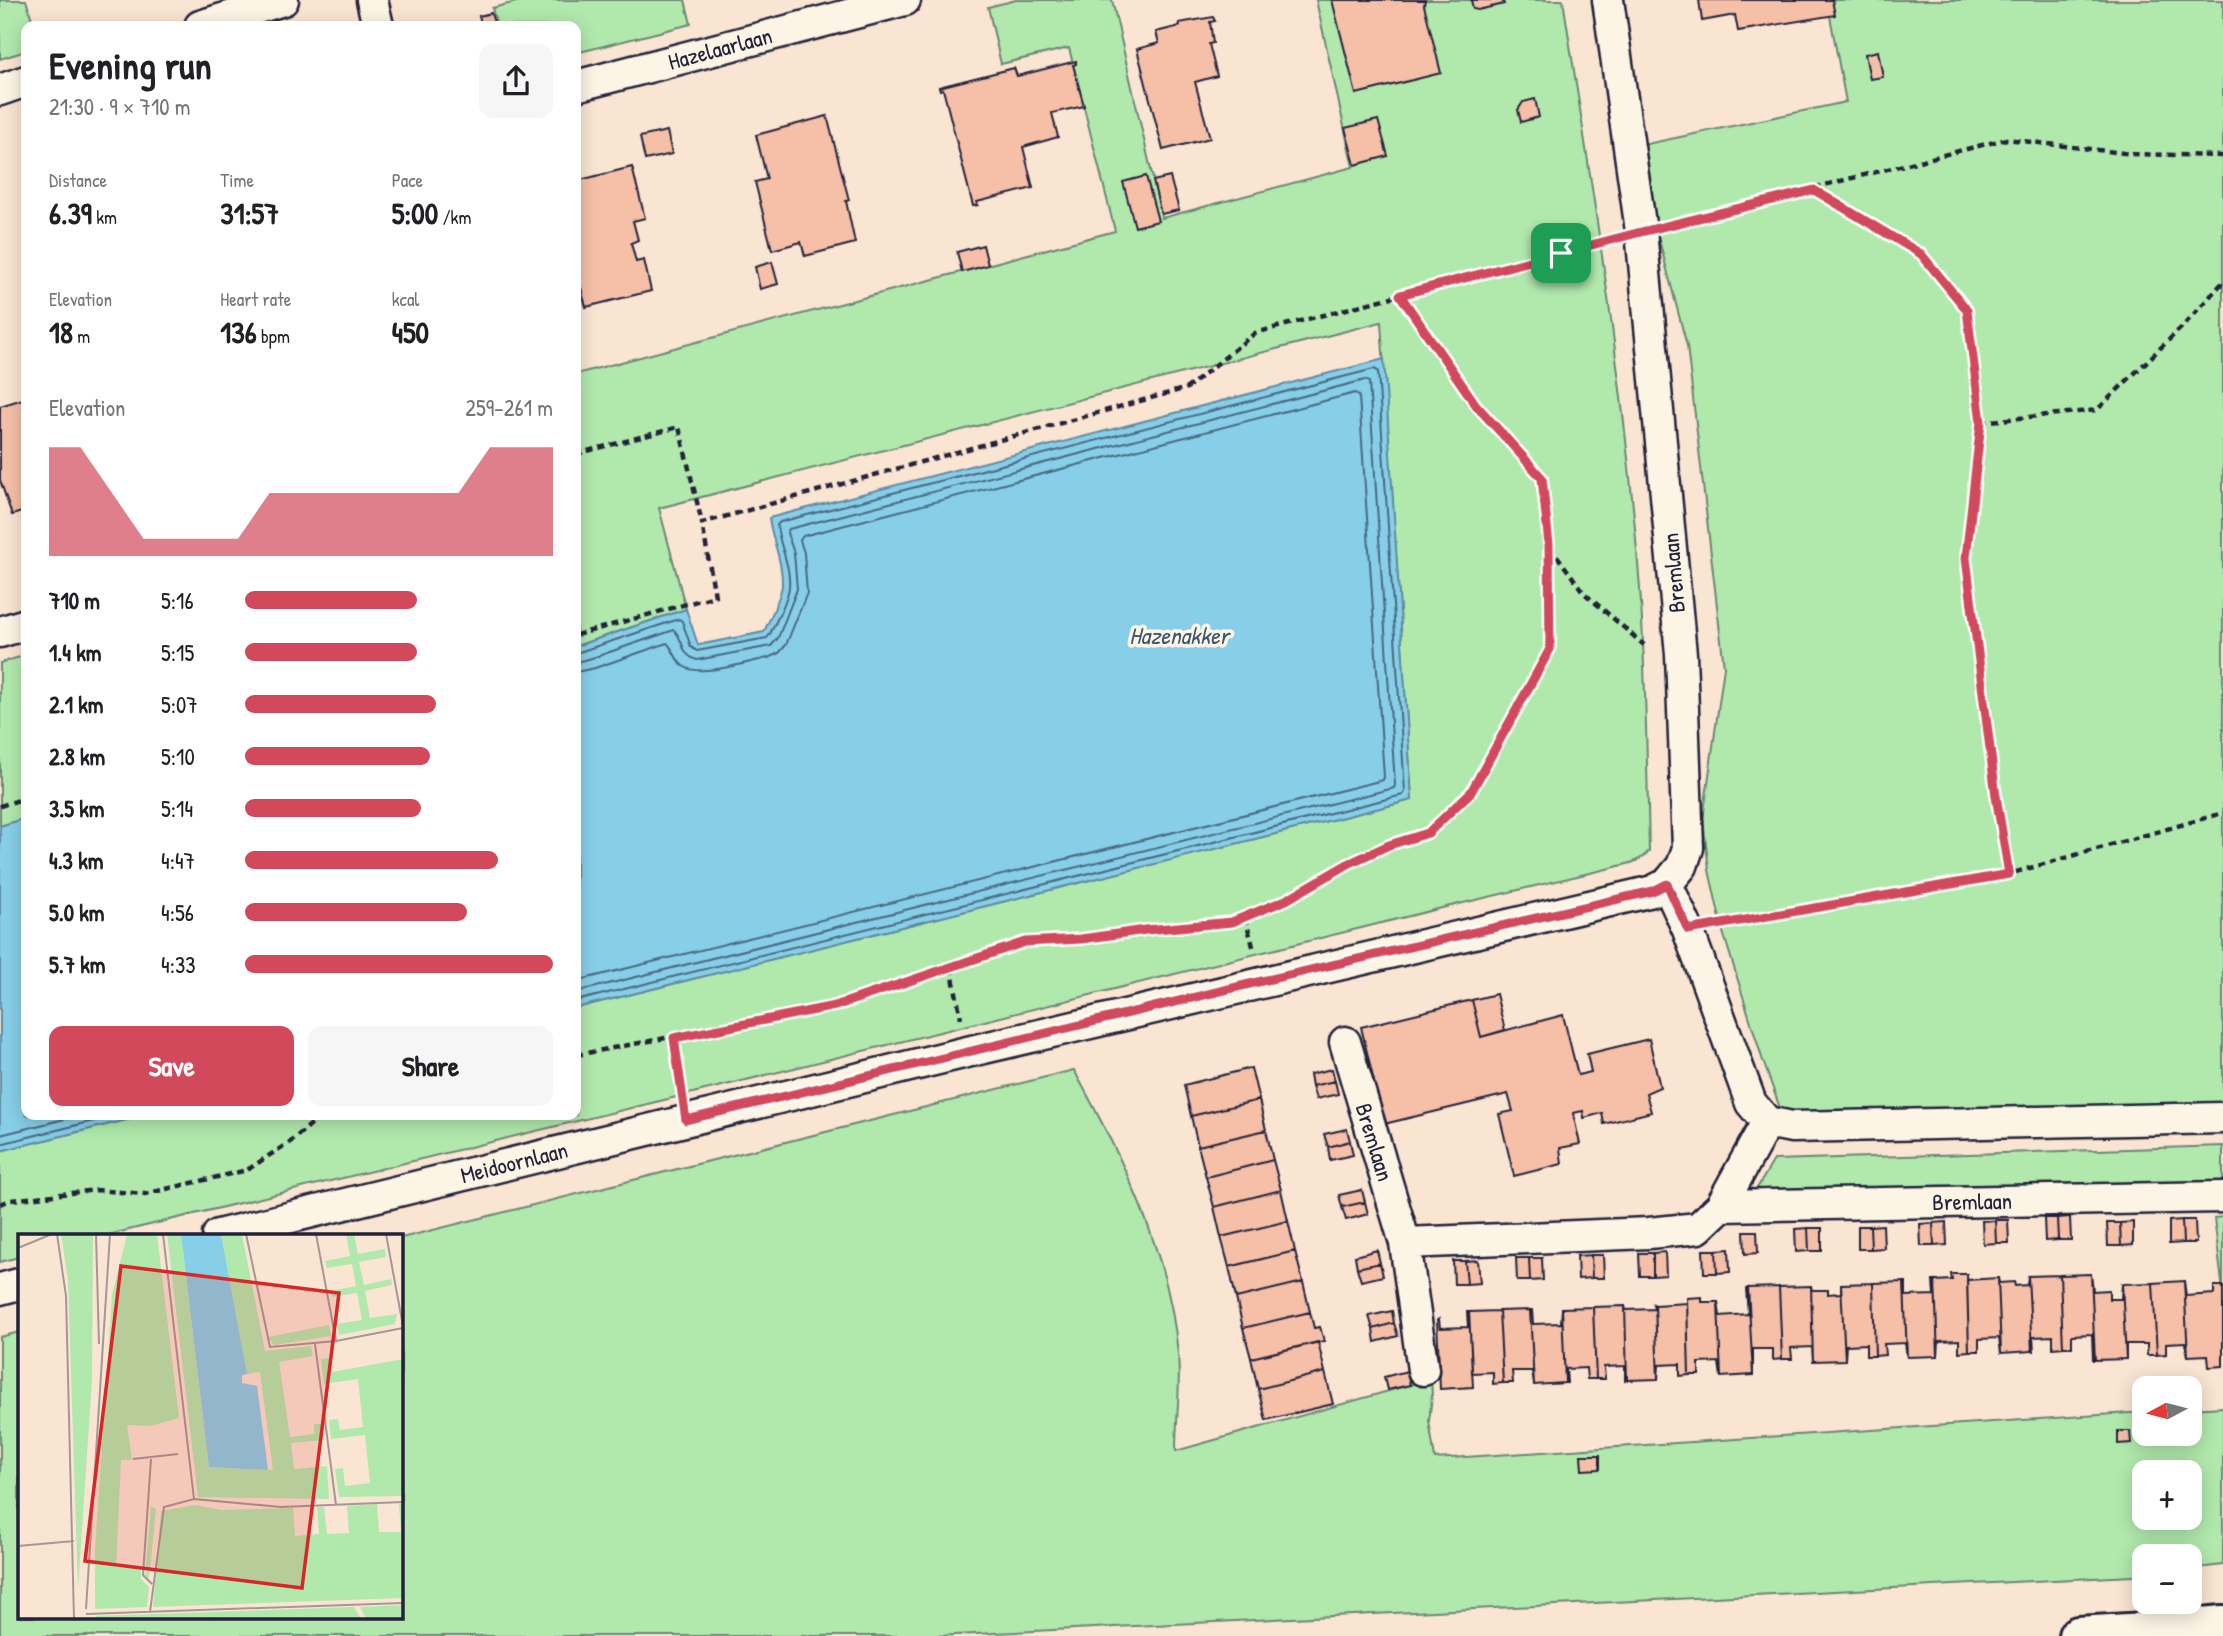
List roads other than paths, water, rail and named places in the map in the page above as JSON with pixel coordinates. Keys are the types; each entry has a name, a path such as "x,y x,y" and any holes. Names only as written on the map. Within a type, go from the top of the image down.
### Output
{"main road":[{"path":"2078,1636 2223,1625"}],"street":[{"path":"216,21 283,0"},
{"path":"372,0 377,21"},
{"name":"Hazelaarlaan","path":"581,85 905,0"},
{"name":"Bremlaan","path":"1608,0 1641,232 1682,677 1688,848 1682,866 1667,884"},
{"path":"0,90 21,83"},
{"path":"0,632 21,626"},
{"path":"1667,884 1688,930 1751,1103 1767,1122 1792,1127 2223,1118"},
{"name":"Meidoornlaan","path":"222,1234 967,1052 1653,891 1667,884"},
{"name":"Bremlaan","path":"1345,1042 1405,1243 1423,1370"},
{"path":"1405,1243 1649,1233 1698,1228 1721,1206 1767,1122"},
{"name":"Bremlaan","path":"1721,1206 2223,1197"},
{"path":"0,1289 18,1284"}],"water":[{"name":"Hazenakker","path":"1384,359 1412,800 581,1007 581,644 686,609 698,645 764,632 782,585 781,568 769,518"},
{"path":"21,820 21,1120 127,1120 0,1151 0,826"}]}
